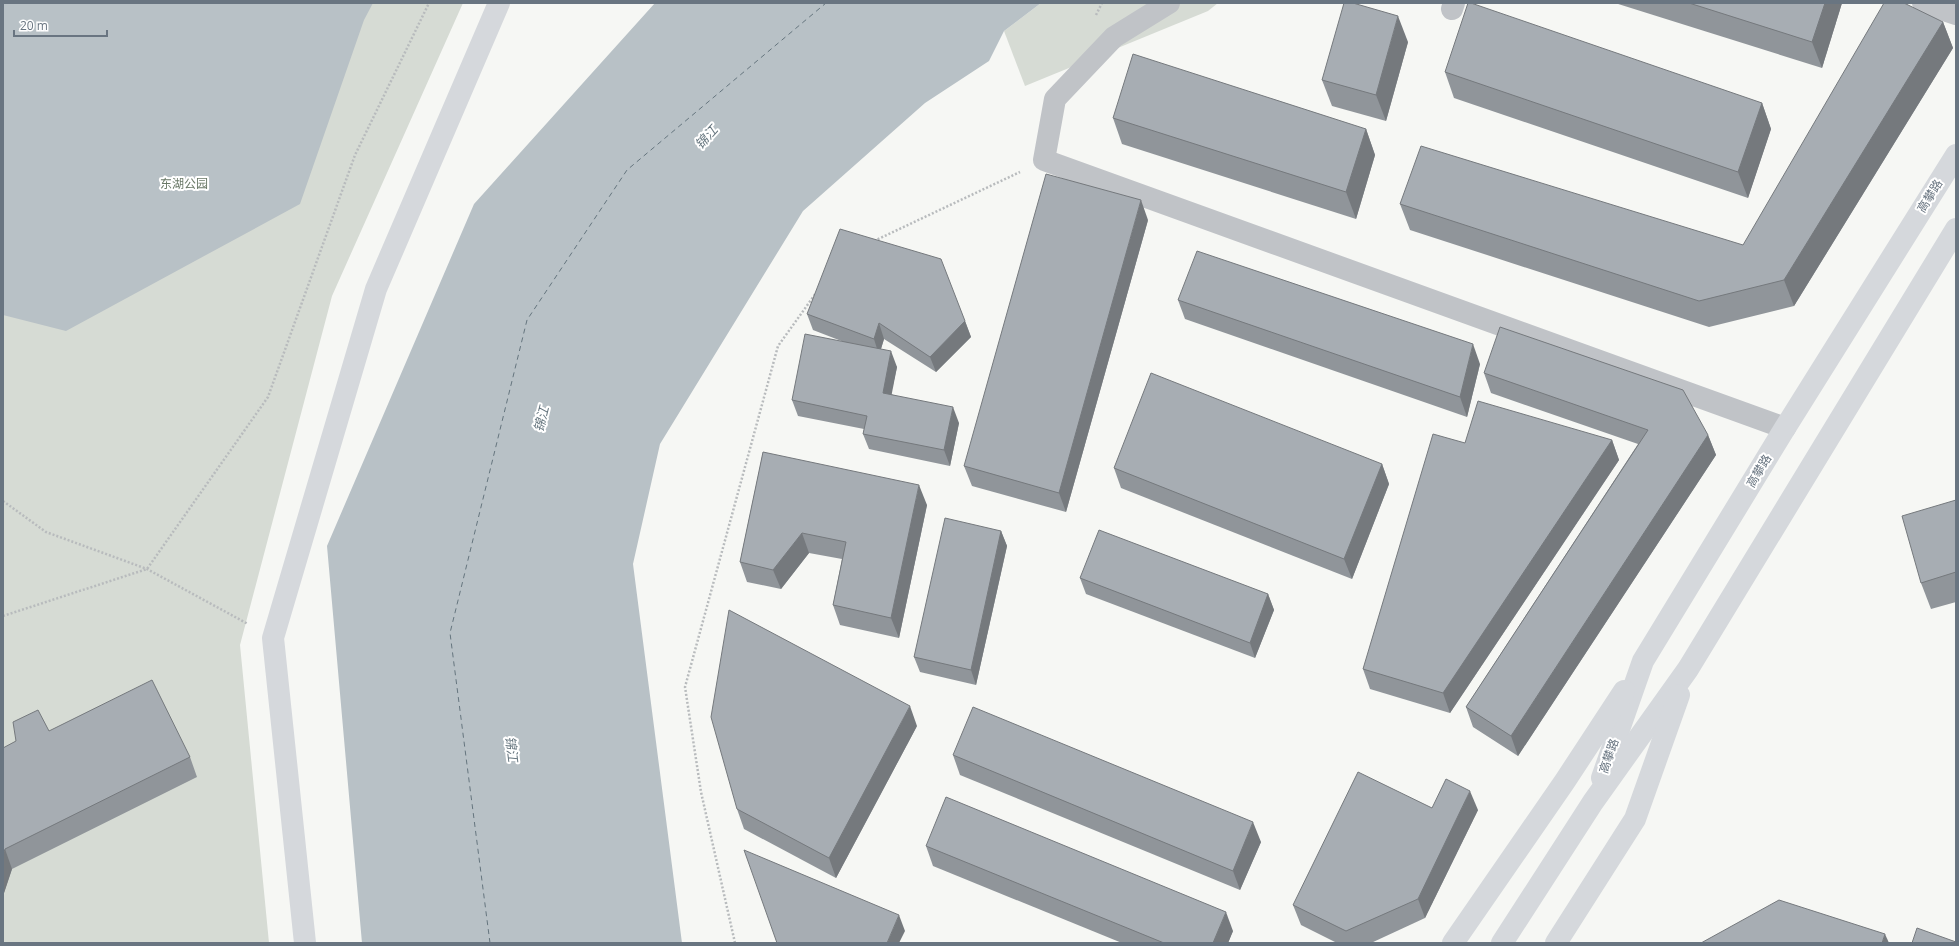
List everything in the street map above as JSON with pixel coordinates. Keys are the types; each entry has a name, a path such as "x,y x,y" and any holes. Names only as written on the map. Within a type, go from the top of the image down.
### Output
{"street":[{"path":"305,943 274,638 376,289 499,3"},
{"path":"1169,3 1114,37 1055,99 1044,160 1785,428"},
{"path":"1923,3 1956,14"},
{"name":"高攀路","path":"1594,802 1643,661 1785,428 1954,165"},
{"name":"高攀路","path":"1502,943 1594,802 1688,669 1956,229"},
{"path":"1454,943 1565,781 1643,661"},
{"path":"1556,943 1635,819 1688,669"}],"path":[{"path":"3,616 147,569 268,397 355,155 429,3"},
{"path":"872,242 1044,160"},
{"path":"734,943 701,792 685,687 778,346 817,292"},
{"path":"3,501 46,532 147,569 274,638"}],"green space":[{"name":"东湖公园","path":"3,3 463,3 332,296 240,645 269,943 3,943"},
{"path":"1041,3 1218,3 1208,11 1025,86 1004,31"}],"water":[{"path":"3,3 373,3 364,20 300,204 66,331 3,315"},
{"name":"锦江","path":"655,3 1041,3 1004,31 989,61 925,103 803,211 660,444 633,564 682,943 362,943 327,546 474,204"}],"building":[{"path":"1344,3 1353,3 1398,16 1376,95 1322,80"},
{"path":"1468,3 1762,103 1738,172 1445,72"},
{"path":"1689,3 1825,3 1812,42"},
{"path":"1884,3 1904,3 1943,22 1784,280 1699,301 1400,204 1421,146 1743,245"},
{"path":"1133,54 1366,129 1346,192 1113,118"},
{"path":"1046,174 1141,200 1059,493 964,466"},
{"path":"840,229 941,259 965,321 930,357 879,323 874,339 807,314"},
{"path":"1197,251 1473,344 1460,397 1178,300"},
{"path":"1500,327 1683,390 1708,435 1511,736 1466,707 1648,430 1484,373"},
{"path":"805,334 891,351 883,393 953,407 944,450 863,434 867,416 792,400"},
{"path":"1151,373 1382,464 1344,559 1114,468"},
{"path":"1478,401 1612,440 1443,693 1363,669 1433,434 1465,443"},
{"path":"763,452 919,485 891,618 833,605 846,542 802,533 773,570 740,562"},
{"path":"1956,500 1956,572 1921,583 1902,516"},
{"path":"945,518 1001,531 971,670 914,657"},
{"path":"1099,530 1268,594 1250,643 1080,578"},
{"path":"729,610 910,706 829,858 737,809 711,717"},
{"path":"152,680 190,757 5,849 3,855 3,748 16,741 13,722 38,710 49,731"},
{"path":"973,707 1253,822 1233,871 953,755"},
{"path":"1358,772 1432,808 1446,779 1470,791 1418,899 1346,931 1293,905"},
{"path":"946,797 1226,912 1213,943 1164,943 926,846"},
{"path":"744,850 899,915 887,943 777,943"},
{"path":"1779,900 1885,934 1882,943 1701,943"},
{"path":"1917,928 1956,942 1956,943 1912,943"}],"ferry route":[{"path":"490,943 450,633 527,320 627,170 826,3"}]}
